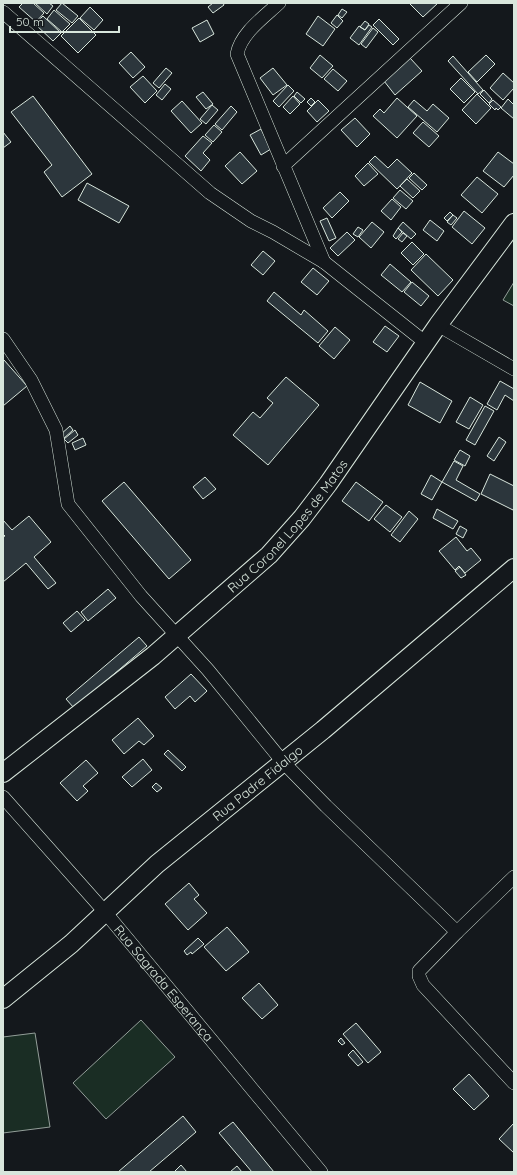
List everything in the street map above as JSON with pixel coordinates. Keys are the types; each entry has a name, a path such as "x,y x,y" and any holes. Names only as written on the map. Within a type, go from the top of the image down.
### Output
{"street":[{"path":"279,3 244,38 238,46 237,54 324,262"},
{"path":"283,166 461,3"},
{"path":"3,12 210,193 251,222 273,232 324,262 426,343"},
{"name":"Rua Coronel Lopes de Matos","path":"3,773 153,656 269,555 302,518 328,484 438,325 514,223"},
{"path":"438,325 514,369"},
{"path":"4,341 31,380 56,430 68,504 141,596 176,635 283,762 326,806 457,932"},
{"name":"Rua Padre Fidalgo","path":"3,999 72,944 157,864 283,762 514,568"},
{"name":"Rua Sagrada Esperança","path":"3,797 105,912 321,1172"},
{"path":"514,877 419,971 419,976 423,985 514,1083"}],"green space":[{"path":"514,282 514,306 503,300"},
{"path":"141,1020 175,1057 106,1119 73,1083"},
{"path":"35,1033 50,1127 3,1133 3,1037"}],"building":[{"path":"23,3 33,3 44,13 36,22 19,7"},
{"path":"35,3 49,3 53,6 47,14"},
{"path":"62,3 78,16 72,23 56,10"},
{"path":"213,3 223,3 224,5 213,13 208,7"},
{"path":"438,3 423,17 410,4"},
{"path":"90,7 103,20 94,30 80,18"},
{"path":"342,9 347,12 342,18 338,15"},
{"path":"54,10 70,24 62,32 47,19"},
{"path":"337,15 343,21 337,28 331,23"},
{"path":"43,16 61,33 53,41 35,24"},
{"path":"318,16 335,29 323,46 306,34"},
{"path":"79,18 96,35 78,53 61,36"},
{"path":"379,19 399,39 393,45 373,25"},
{"path":"207,20 214,34 200,42 192,28"},
{"path":"365,21 369,24 365,30 360,27"},
{"path":"369,25 372,27 359,45 350,38 359,26 365,30"},
{"path":"373,28 378,32 366,48 361,44"},
{"path":"131,52 145,67 133,78 119,63"},
{"path":"320,55 333,66 322,78 310,68"},
{"path":"486,55 495,64 477,82 468,72"},
{"path":"453,56 483,90 478,94 448,61"},
{"path":"410,58 422,71 395,95 384,81"},
{"path":"166,68 172,73 159,88 153,83"},
{"path":"273,68 287,85 273,95 260,78"},
{"path":"333,69 347,81 338,91 324,79"},
{"path":"503,73 514,83 514,88 503,100 490,88"},
{"path":"143,76 157,91 145,103 130,87"},
{"path":"461,78 475,92 464,103 450,89"},
{"path":"165,84 171,89 162,100 156,95"},
{"path":"288,85 294,91 279,107 273,101"},
{"path":"484,90 492,99 489,103 480,94"},
{"path":"203,92 213,104 206,109 196,97"},
{"path":"297,92 305,99 301,103 294,96"},
{"path":"477,94 491,108 476,124 462,110"},
{"path":"33,96 92,174 62,197 44,172 52,165 11,112"},
{"path":"293,96 300,104 290,114 283,107"},
{"path":"311,98 315,102 311,106 307,102"},
{"path":"397,98 417,116 397,138 373,116 380,109 384,113"},
{"path":"508,99 514,105 514,119 501,108"},
{"path":"318,100 329,111 317,122 307,111"},
{"path":"414,100 427,111 433,104 449,118 437,132 408,107"},
{"path":"493,100 501,107 498,110 496,108 495,110 489,104"},
{"path":"182,101 202,123 191,133 171,111"},
{"path":"212,105 218,110 206,124 200,119"},
{"path":"231,106 237,112 222,130 215,124"},
{"path":"355,118 370,134 357,147 341,130"},
{"path":"423,122 439,136 429,147 413,133"},
{"path":"214,125 222,132 213,142 205,135"},
{"path":"261,129 271,149 261,155 250,135"},
{"path":"3,132 11,142 3,148"},
{"path":"203,136 212,143 203,153 210,160 201,171 185,156"},
{"path":"240,152 257,171 242,184 225,166"},
{"path":"498,152 514,164 514,175 504,187 483,171"},
{"path":"375,156 388,168 397,159 412,173 397,189 369,162"},
{"path":"368,163 378,174 364,186 355,176"},
{"path":"414,173 427,185 422,190 409,178"},
{"path":"477,177 498,194 482,213 461,195"},
{"path":"407,179 420,191 413,198 400,186"},
{"path":"87,183 129,206 119,223 78,200"},
{"path":"400,190 413,201 406,209 393,198"},
{"path":"340,192 349,201 332,218 323,208"},
{"path":"392,199 401,207 391,220 381,211"},
{"path":"464,211 485,228 472,244 452,227"},
{"path":"450,212 453,215 447,221 444,218"},
{"path":"453,215 457,218 451,225 447,222"},
{"path":"327,218 336,238 329,241 320,221"},
{"path":"430,220 444,231 437,241 423,230"},
{"path":"372,222 384,232 371,248 359,237"},
{"path":"403,222 416,234 411,239 398,228"},
{"path":"358,227 363,230 358,237 353,234"},
{"path":"398,228 402,232 396,239 393,236"},
{"path":"347,232 355,240 338,256 330,248"},
{"path":"403,233 407,236 402,242 398,239"},
{"path":"412,242 424,254 413,265 401,253"},
{"path":"263,251 275,261 263,275 251,265"},
{"path":"426,254 453,280 438,296 411,270"},
{"path":"390,264 411,282 402,292 381,275"},
{"path":"313,268 329,281 317,295 301,282"},
{"path":"412,282 429,296 421,306 404,292"},
{"path":"274,292 301,315 304,310 328,331 318,343 267,301"},
{"path":"385,326 399,336 387,352 373,342"},
{"path":"335,327 350,340 334,359 319,346"},
{"path":"4,360 27,386 3,406 3,361"},
{"path":"286,377 319,405 268,465 233,435 253,412 260,418 273,403 267,398"},
{"path":"500,381 514,389 514,401 505,395 497,410 487,404"},
{"path":"420,382 452,401 440,423 408,405"},
{"path":"470,397 483,405 469,429 456,422"},
{"path":"485,406 494,411 475,445 466,440"},
{"path":"70,426 73,430 63,439 60,435"},
{"path":"75,430 78,435 68,443 64,439"},
{"path":"499,437 506,442 494,461 487,456"},
{"path":"83,438 86,445 75,450 72,443"},
{"path":"460,450 470,456 465,466 454,460"},
{"path":"454,461 463,466 456,480 480,494 476,501 442,482"},
{"path":"490,474 514,486 513,510 481,494"},
{"path":"431,475 442,482 432,500 421,494"},
{"path":"205,477 216,489 203,499 193,487"},
{"path":"124,482 191,560 169,579 102,501"},
{"path":"356,482 383,502 369,521 342,501"},
{"path":"386,505 402,517 390,532 374,519"},
{"path":"437,509 458,521 453,529 433,518"},
{"path":"409,511 418,519 400,542 391,535"},
{"path":"29,516 51,542 34,557 56,583 48,589 26,563 3,582 3,537 5,536 3,534 3,520 12,530"},
{"path":"460,526 467,530 463,538 456,534"},
{"path":"456,537 467,551 471,548 481,560 465,573 459,566 455,570 439,551"},
{"path":"460,567 466,575 461,578 455,571"},
{"path":"108,589 116,598 88,621 81,612"},
{"path":"77,611 85,620 71,632 63,623"},
{"path":"139,637 147,646 74,708 66,699"},
{"path":"191,674 207,691 195,702 190,696 175,709 165,697"},
{"path":"138,718 154,736 144,745 139,741 124,754 112,740"},
{"path":"168,750 186,767 182,771 164,754"},
{"path":"143,759 152,770 132,787 122,777"},
{"path":"86,760 98,773 83,786 88,791 77,801 60,783"},
{"path":"156,783 162,788 157,792 152,787"},
{"path":"189,883 199,895 194,899 207,913 188,930 165,904"},
{"path":"227,927 249,952 226,971 204,947"},
{"path":"198,938 204,944 192,954 191,952 187,955 184,951"},
{"path":"259,983 278,1005 262,1019 242,998"},
{"path":"356,1023 381,1052 368,1063 343,1034"},
{"path":"341,1038 345,1043 342,1045 338,1041"},
{"path":"353,1050 363,1062 358,1066 348,1055"},
{"path":"469,1074 489,1096 474,1110 453,1089"},
{"path":"183,1116 196,1132 149,1172 118,1172"},
{"path":"233,1122 274,1172 252,1172 219,1133"},
{"path":"514,1123 514,1153 499,1139"},
{"path":"181,1165 187,1172 174,1172"},
{"path":"237,1166 242,1172 230,1172"}]}
